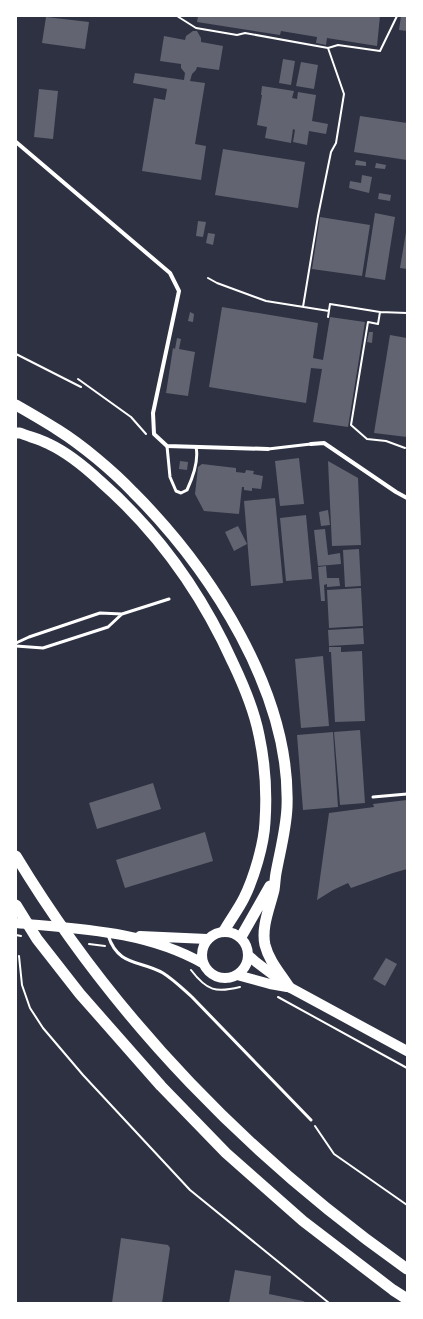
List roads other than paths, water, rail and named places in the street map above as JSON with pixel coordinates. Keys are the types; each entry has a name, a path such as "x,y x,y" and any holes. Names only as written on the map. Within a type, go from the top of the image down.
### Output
{"highway":[{"path":"16,405 59,430 90,454 132,491 162,522 185,550 238,629 266,691 282,751 286,774 286,807 283,841 276,874 275,887 265,926 264,938 268,955 289,987"},
{"path":"16,433 20,433 49,444 80,464 121,500 160,543 194,591 221,637 245,689 259,734 266,782 265,824 256,867 250,885 245,897 224,931"},
{"path":"16,856 65,932 114,997 180,1073 214,1108 297,1184 375,1246 407,1269"},
{"path":"241,938 265,897 276,874"},
{"path":"16,904 37,939 80,994 161,1086 226,1154 303,1221 407,1299"}],"main road":[{"path":"16,923 132,936 180,951 204,964"},
{"path":"224,931 230,932 241,938 245,943 248,955 245,966 237,974 222,978 208,971 202,958 202,951 208,939 218,932 224,931"},
{"path":"132,936 208,939"},
{"path":"248,955 289,987 407,1051"},
{"path":"237,974 270,984 289,987"}],"street":[{"path":"16,142 170,273 179,291 153,413 154,434 167,446 268,449"},
{"path":"311,444 324,443 407,498"}],"lane":[{"path":"268,449 311,444"},
{"path":"167,446 170,477 176,490 181,493 187,490 190,483 197,453 196,447"},
{"path":"16,644 29,636 100,613 122,614 169,599"},
{"path":"16,644 44,648 108,627 122,614"},
{"path":"373,797 407,794"},
{"path":"106,932 112,947 128,961 162,973 177,983 311,1120"}]}
